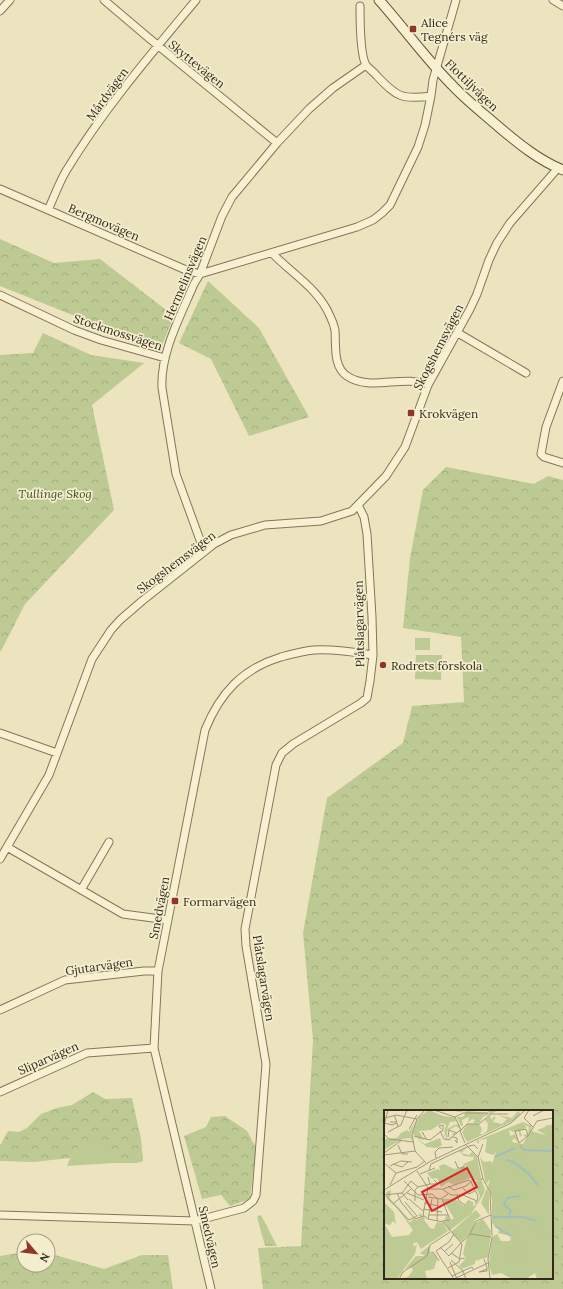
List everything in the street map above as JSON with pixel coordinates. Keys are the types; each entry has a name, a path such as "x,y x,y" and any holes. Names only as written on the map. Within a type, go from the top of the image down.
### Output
{"street":[{"path":"0,11 10,0"},
{"name":"Skyttevägen","path":"104,0 277,143"},
{"name":"Mårdvägen","path":"48,210 67,170 125,86 196,0"},
{"name":"Flottiljvägen","path":"379,0 460,93 534,154 560,169"},
{"path":"200,274 357,227 373,220 390,205 418,147 425,125 433,80 456,0"},
{"path":"552,0 563,6"},
{"path":"360,6 362,48 366,65 387,87 398,94 407,97 431,96"},
{"name":"Hermelinsvägen","path":"204,551 176,474 161,378 165,358 222,216 232,197 277,143 309,109 333,88 366,65"},
{"name":"Skogshemsvägen","path":"0,859 49,775 92,659 110,630 142,601 204,551 231,535 265,525 321,521 352,511 358,505 386,476 405,447 428,385 458,333 477,294 489,260 497,243 510,223 560,169"},
{"name":"Bergmovägen","path":"0,189 186,270 200,274"},
{"path":"272,253 322,302 329,314 334,328 337,361 347,376 363,382 407,381 421,382 428,385"},
{"name":"Stockmossvägen","path":"0,295 74,330 101,340 165,358"},
{"path":"458,333 526,373"},
{"path":"563,381 546,427 540,454 544,457 563,463"},
{"name":"Plåtslagarvägen","path":"0,1215 195,1221 244,1208 254,1201 256,1196 266,1064 246,946 245,929 276,765 282,753 293,744 361,704 367,698 373,655 372,617 367,534 364,517 358,505"},
{"name":"Smedvägen","path":"211,1289 154,1048 158,971 205,730 224,695 249,671 260,665 291,654 314,650 373,655"},
{"path":"0,733 57,753"},
{"path":"81,890 109,842"},
{"path":"7,847 123,914 168,920"},
{"name":"Gjutarvägen","path":"0,1010 65,980 144,971 158,971"},
{"name":"Sliparvägen","path":"0,1092 87,1053 154,1048"}],"green space":[{"path":"0,239 54,263 100,259 174,316 160,350 0,286"},
{"path":"208,281 259,328 309,417 249,436 211,359 179,343"},
{"name":"Tullinge Skog","path":"43,333 91,355 144,363 92,405 114,510 25,604 0,651 0,355 33,353"},
{"path":"446,467 534,484 548,476 563,480 563,1289 263,1289 258,1248 301,1246 313,1040 303,933 327,798 403,743 412,706 464,702 461,637 403,628 410,558 423,490"},
{"path":"415,638 430,638 430,650 415,650"},
{"path":"416,655 442,655 441,680 415,679"},
{"path":"93,1092 105,1099 132,1098 141,1139 143,1161 137,1163 114,1163 100,1143 79,1147 70,1158 34,1162 0,1161 0,1144 8,1131 19,1132 27,1128 41,1114 57,1108 72,1105"},
{"path":"225,1116 247,1131 256,1148 250,1199 230,1206 221,1195 202,1199 184,1136 206,1127 211,1117"},
{"path":"100,1142 114,1163 67,1166 70,1158 79,1147"},
{"path":"261,1215 277,1246 265,1246 257,1217"},
{"path":"16,1253 16,1273 56,1273 56,1255 104,1269 142,1255 168,1255 173,1289 0,1289 0,1256"}],"place":[{"name":"Alice Tegnérs väg","path":"413,29"},
{"name":"Krokvägen","path":"411,413"},
{"name":"Rodrets förskola","path":"383,665"},
{"name":"Formarvägen","path":"175,901"}]}
